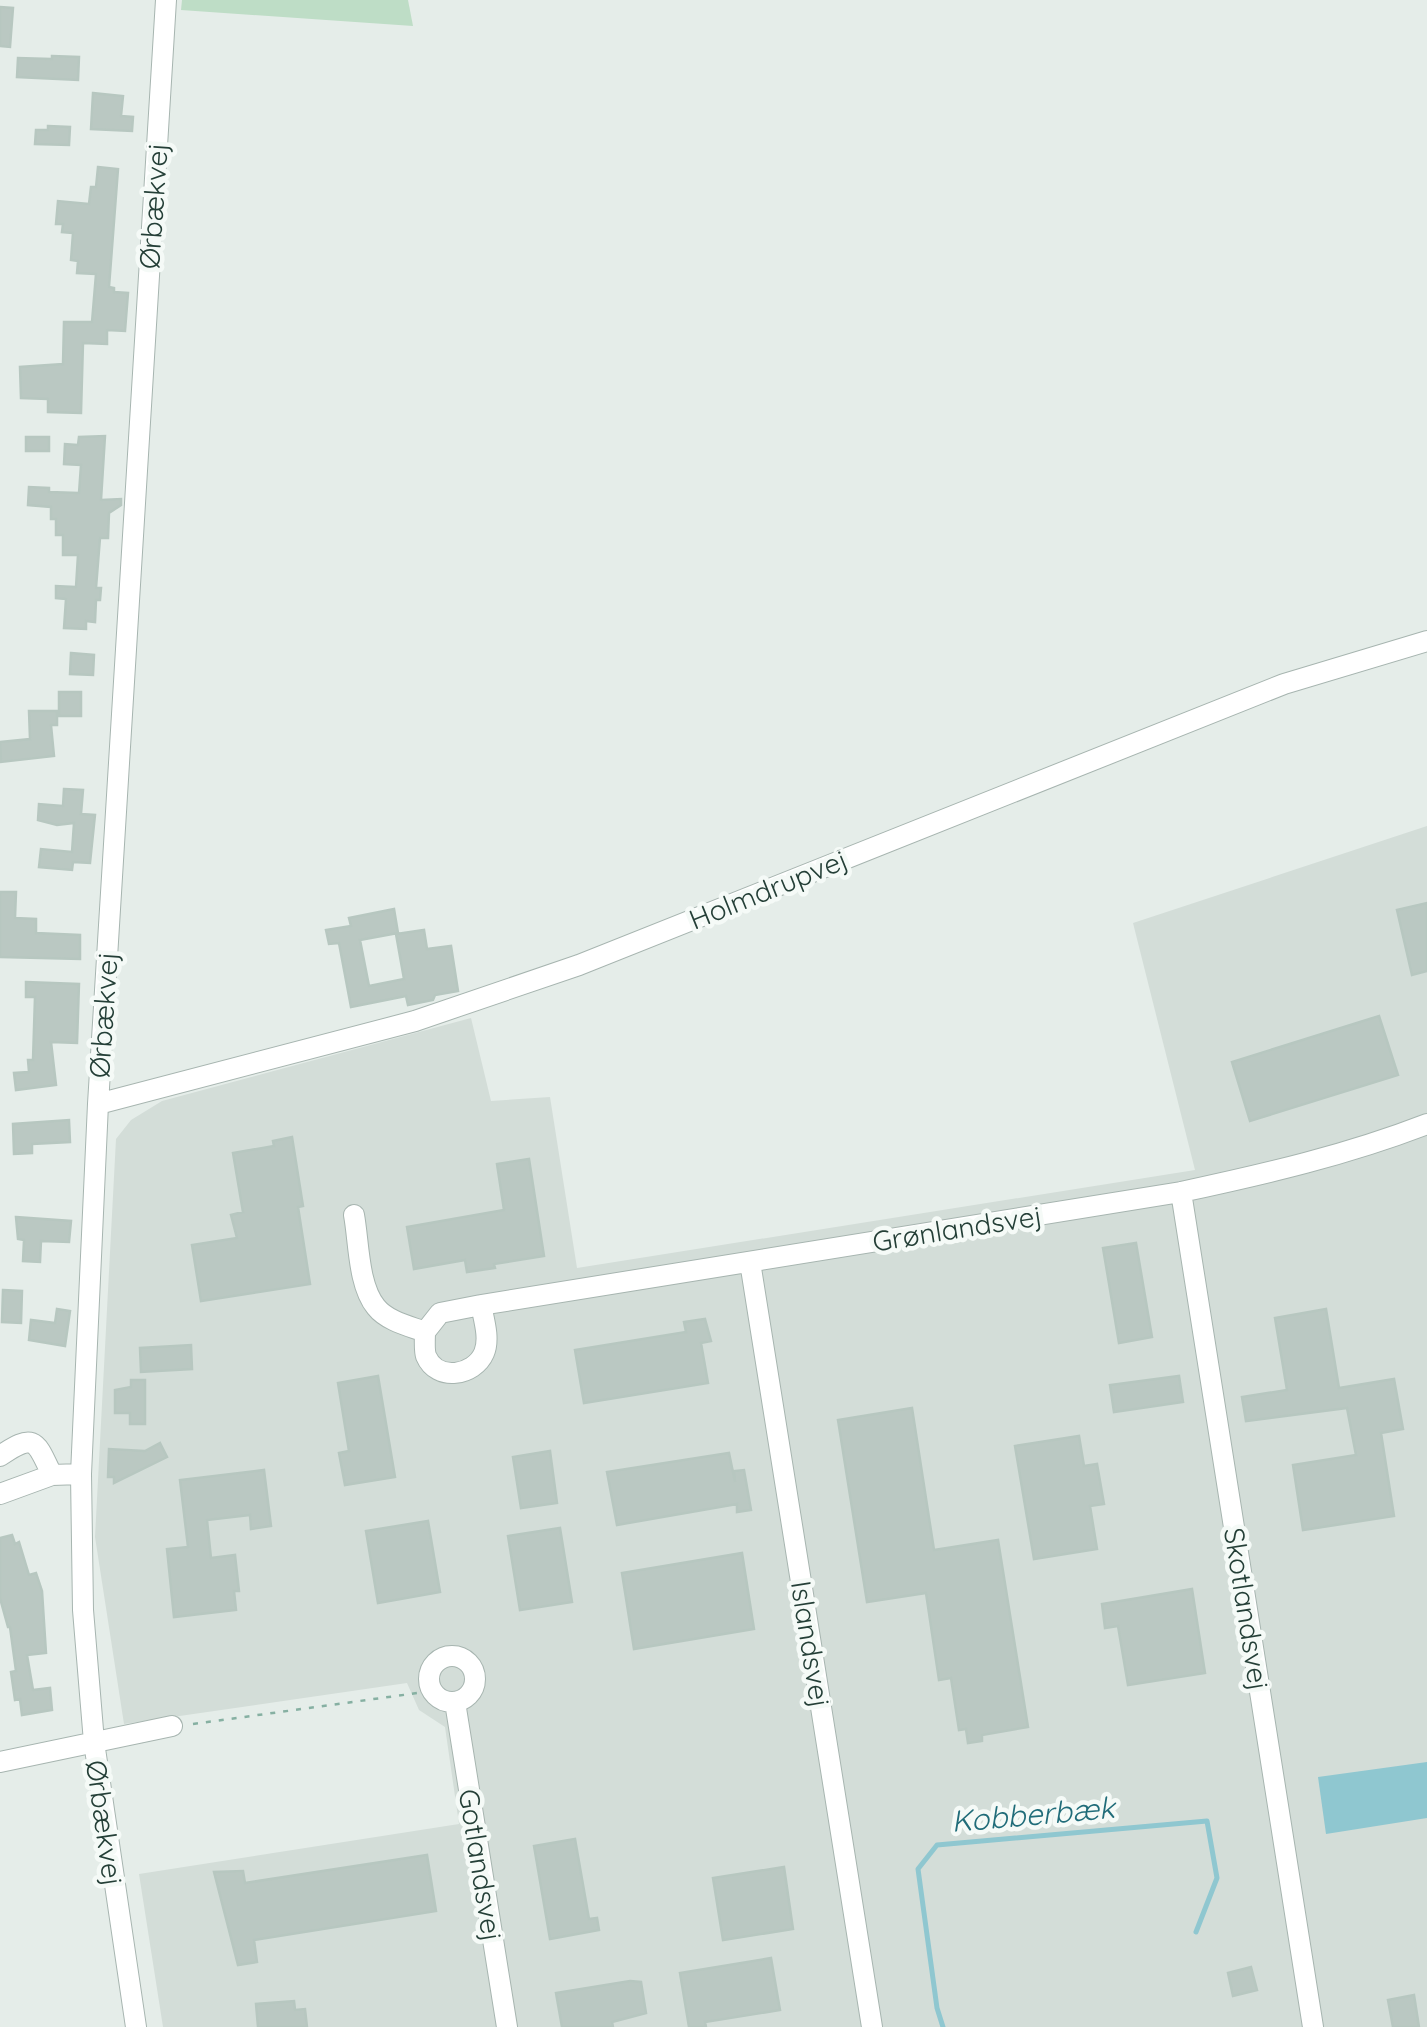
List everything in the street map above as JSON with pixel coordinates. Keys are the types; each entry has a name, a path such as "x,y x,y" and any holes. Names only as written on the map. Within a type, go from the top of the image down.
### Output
{"street":[{"name":"Ørbækvej","path":"136,2027 94,1742 83,1610 81,1474 98,1104 166,0"},
{"name":"Holmdrupvej","path":"98,1104 415,1021 578,965 1284,684 1427,641"},
{"name":"Grønlandsvej","path":"425,1332 440,1313 1181,1192 1285,1170 1427,1124"},
{"name":"Skotlandsvej","path":"1181,1192 1314,2027"},
{"path":"354,1215 366,1285 375,1306 392,1319 425,1332 426,1356 440,1371 456,1374 475,1366 485,1352 482,1306"},
{"name":"Islandsvej","path":"750,1262 872,2027"},
{"path":"0,1456 20,1442 31,1441 37,1445 52,1476"},
{"path":"0,1494 52,1476 81,1474"},
{"name":"Gotlandsvej","path":"432,1691 429,1673 440,1658 458,1656 466,1660 476,1676 471,1693 456,1702 507,2027"},
{"path":"432,1691 438,1698 456,1702"},
{"path":"0,1762 172,1726"}],"path":[{"path":"172,1726 432,1691"}],"shaded area":[{"path":"1427,826 1427,2027 163,2027 139,1874 459,1824 445,1727 419,1710 407,1683 124,1724 95,1537 116,1139 131,1120 162,1101 471,1018 491,1101 550,1097 577,1268 1195,1170 1133,923"}],"green space":[{"path":"182,0 408,0 413,26 181,10"}],"water":[{"path":"1427,1762 1427,1818 1326,1834 1318,1777"}],"building":[{"path":"0,7 13,8 10,47 0,46"},
{"path":"79,57 78,80 17,77 18,58"},
{"path":"93,93 123,96 121,116 133,117 132,131 91,129"},
{"path":"48,126 70,127 69,145 35,144 36,130 48,130"},
{"path":"98,167 118,169 109,287 114,292 128,293 125,331 107,330 107,344 83,343 81,413 48,412 48,399 21,398 20,367 63,364 64,322 92,322 96,274 77,273 78,261 71,260 73,233 62,232 63,224 56,224 58,201 89,204"},
{"path":"105,436 101,500 121,499 121,505 109,513 108,538 100,538 96,588 101,588 95,622 86,621 86,629 64,628 66,599 56,598 56,586 76,587 78,555 63,555 63,535 56,535 51,507 28,505 29,487 79,493 81,465 64,464 65,444 78,445 79,437"},
{"path":"26,437 49,437 49,451 26,451"},
{"path":"71,653 94,655 93,675 70,674"},
{"path":"59,692 81,692 81,716 59,716"},
{"path":"29,711 57,711 57,725 51,725 54,756 1,762 0,742 30,739"},
{"path":"64,789 83,790 81,814 95,815 90,863 73,862 72,870 39,867 41,849 72,852 74,823 57,825 38,820 39,804 63,806"},
{"path":"0,892 16,892 15,918 36,919 36,933 80,935 80,959 0,957"},
{"path":"1427,903 1427,971 1412,975 1397,910"},
{"path":"394,909 398,933 360,940 369,986 404,979 396,934 424,930 427,949 451,946 458,991 408,1005 406,996 351,1007 339,943 329,944 326,930 351,926 349,918"},
{"path":"26,982 79,984 77,1043 51,1042 56,1085 16,1090 14,1073 29,1072 28,1060 33,1060 35,997 26,997"},
{"path":"1379,1016 1398,1075 1250,1121 1232,1062"},
{"path":"69,1120 70,1142 32,1144 32,1153 14,1154 13,1124"},
{"path":"292,1137 310,1284 201,1301 192,1245 237,1238 231,1215 243,1212 233,1153 274,1146 273,1141"},
{"path":"529,1159 544,1256 467,1272 465,1260 414,1269 407,1227 504,1210 497,1164"},
{"path":"16,1217 71,1221 69,1242 41,1241 40,1262 23,1261 24,1240 18,1239"},
{"path":"1136,1243 1152,1337 1119,1343 1103,1248"},
{"path":"3,1290 22,1291 21,1323 2,1322"},
{"path":"57,1309 70,1311 65,1346 29,1340 31,1320 55,1323"},
{"path":"1326,1309 1339,1388 1394,1379 1403,1429 1381,1433 1394,1516 1303,1530 1293,1465 1356,1455 1347,1408 1246,1421 1242,1397 1287,1390 1275,1318"},
{"path":"705,1319 711,1341 701,1343 708,1383 584,1403 575,1350 686,1332 684,1322"},
{"path":"191,1345 192,1369 141,1372 140,1348"},
{"path":"378,1376 395,1477 345,1485 339,1453 349,1451 338,1383"},
{"path":"1179,1376 1183,1402 1114,1412 1110,1385"},
{"path":"131,1380 145,1380 145,1424 130,1424 130,1413 115,1413 115,1390 131,1387"},
{"path":"912,1408 934,1550 998,1540 1028,1727 982,1735 982,1741 968,1743 966,1729 959,1730 951,1678 939,1680 926,1593 867,1602 838,1420"},
{"path":"1079,1436 1084,1466 1097,1464 1104,1504 1090,1506 1097,1549 1034,1559 1015,1446"},
{"path":"160,1443 167,1457 114,1483 114,1477 108,1477 109,1449 145,1451"},
{"path":"550,1451 557,1503 521,1508 513,1457"},
{"path":"729,1453 735,1482 734,1471 744,1470 751,1510 737,1512 737,1504 617,1525 607,1472"},
{"path":"264,1470 271,1526 251,1529 250,1515 207,1520 211,1558 235,1555 239,1591 234,1591 236,1610 174,1617 167,1549 188,1547 180,1480"},
{"path":"428,1521 440,1592 378,1603 366,1531"},
{"path":"560,1528 572,1602 520,1610 508,1536"},
{"path":"12,1535 15,1544 19,1542 29,1575 36,1573 42,1591 46,1653 27,1655 33,1690 50,1688 52,1710 22,1715 20,1699 15,1700 11,1672 16,1671 10,1627 0,1598 0,1538"},
{"path":"742,1553 754,1629 634,1649 622,1573"},
{"path":"1192,1589 1205,1673 1128,1685 1118,1626 1105,1628 1102,1604"},
{"path":"575,1839 589,1919 597,1918 599,1930 550,1939 534,1846"},
{"path":"427,1855 436,1911 254,1940 257,1962 238,1965 214,1872 243,1871 245,1883"},
{"path":"784,1867 793,1929 723,1940 713,1878"},
{"path":"771,1958 780,2010 705,2022 706,2027 689,2027 680,1973"},
{"path":"1251,1967 1257,1990 1233,1996 1228,1973"},
{"path":"641,1982 646,2013 612,2022 613,2027 562,2027 556,1993"},
{"path":"1414,1995 1419,2027 1393,2027 1388,2000"},
{"path":"294,2001 295,2010 305,2009 307,2027 258,2027 256,2004"}],"waterway":[{"name":"Kobberbæk","path":"943,2027 918,1869 937,1845 1207,1821 1217,1878 1196,1932"}]}
